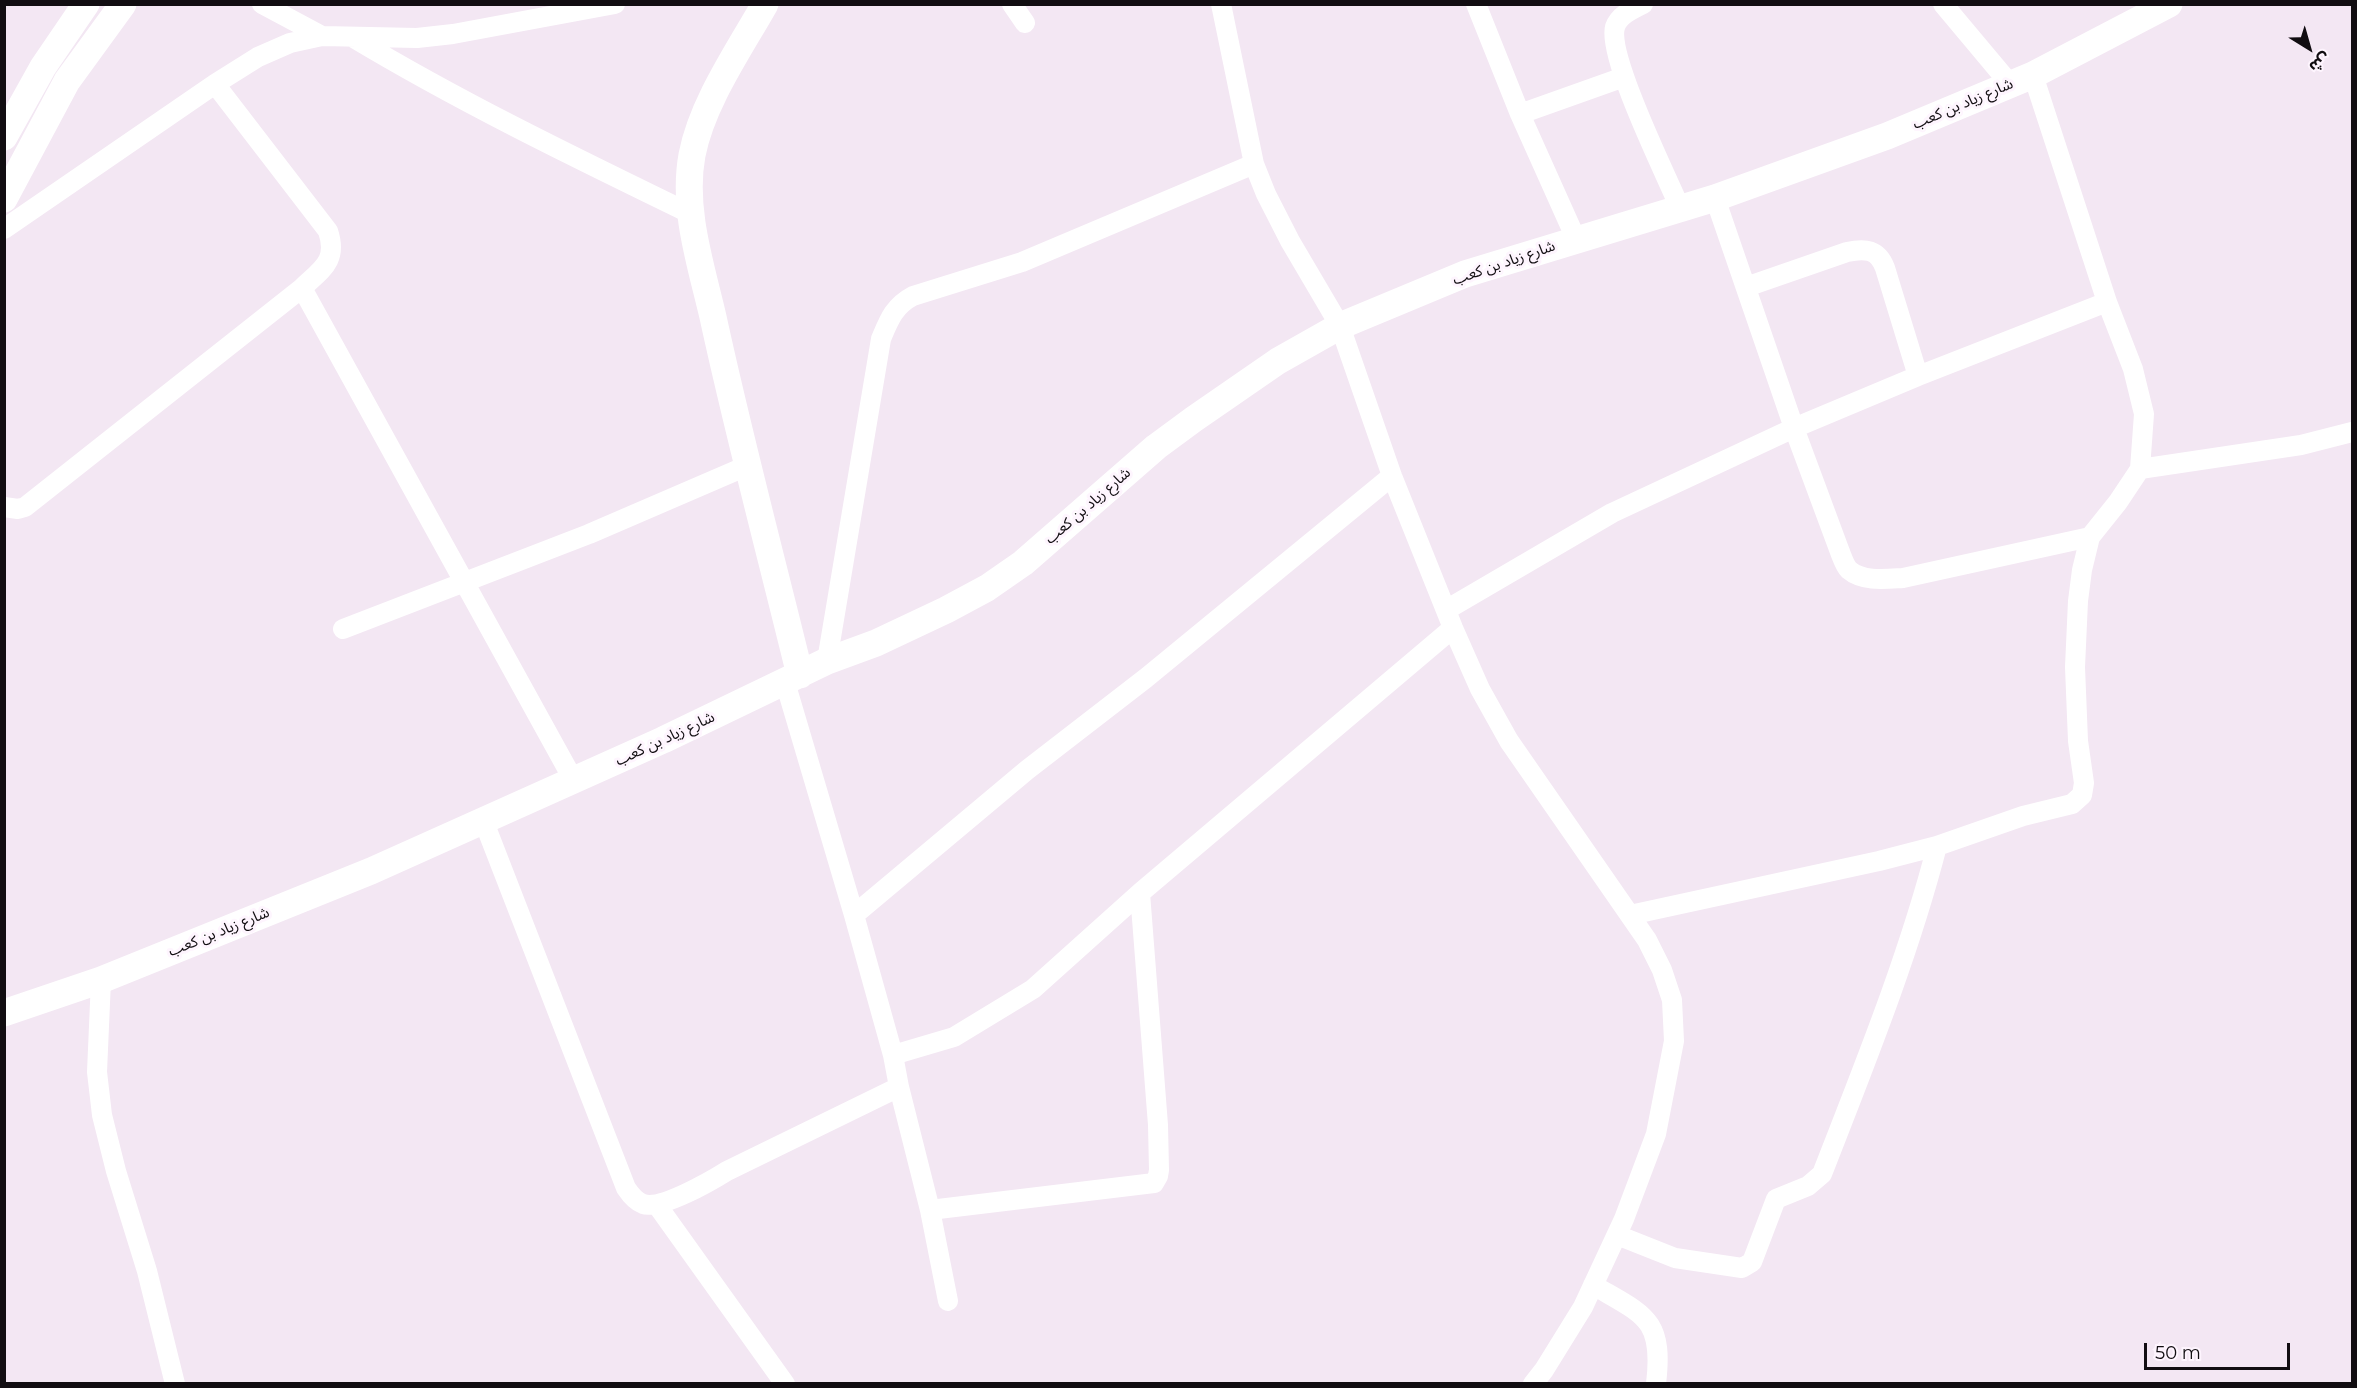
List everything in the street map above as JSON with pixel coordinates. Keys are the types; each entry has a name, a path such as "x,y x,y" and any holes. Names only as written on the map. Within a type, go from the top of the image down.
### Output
{"street":[{"path":"4,137 43,67 86,4"},
{"path":"4,199 67,81 123,4"},
{"path":"262,4 322,36"},
{"path":"4,229 215,84 258,57 290,43 322,36 417,38 453,34 518,13 615,4"},
{"path":"765,4 718,87 699,128 688,182 691,214 724,370 749,465 792,679 893,1055 930,1210 948,1301"},
{"path":"1012,4 1025,23"},
{"path":"1221,4 1254,164 1266,194 1290,241 1340,326 1392,476 1449,619 1480,689 1509,741 1647,940 1662,970 1672,1000 1674,1041 1656,1134 1617,1235 1583,1307 1544,1370 1533,1383"},
{"path":"1476,4 1520,114 1576,238"},
{"path":"1643,4 1625,14 1616,25 1614,40 1624,77 1680,208"},
{"path":"1630,915 1879,861 1937,846 2023,816 2072,804 2082,795 2084,783 2078,741 2076,639 2082,570 2090,537 2118,502 2140,469 2144,414 2133,369 2021,80 1943,4"},
{"name":"شارع زياد بن كعب","path":"4,1013 101,980 371,871 484,822 827,662 946,610 987,588 1023,563 1156,447 1278,361 1340,326 1465,274 1576,238 1715,198 1887,135 2021,80 2169,4"},
{"path":"352,37 413,74 502,122 691,214"},
{"path":"1520,114 1624,77"},
{"path":"4,507 18,509 25,507 302,288 326,266 330,257 331,240 328,231 215,84"},
{"path":"827,662 881,339 891,314 901,302 922,293 1022,262 1254,164"},
{"path":"1715,198 1794,428 1840,552 1849,569 1864,577 1882,580 1902,578 2090,537"},
{"path":"1746,287 1847,252 1860,249 1870,250 1877,254 1885,268 1918,376"},
{"path":"302,288 574,781"},
{"path":"893,1055 954,1037 1033,990 1449,619 1612,513 1794,428 1918,376 2107,302"},
{"path":"2140,469 2290,447 2352,432"},
{"path":"343,629 589,534 749,465"},
{"path":"854,915 1027,770 1146,678 1392,476"},
{"path":"484,822 620,1176 637,1201 657,1205 899,1087"},
{"path":"1617,1235 1675,1258 1742,1268 1752,1262 1776,1198 1808,1186 1822,1173 1899,969 1926,889 1937,846"},
{"path":"930,1210 1150,1184 1156,1180 1159,1170 1158,1125 1140,893"},
{"path":"101,980 97,1072 102,1115 116,1171 147,1271 176,1383"},
{"path":"657,1205 785,1383"},
{"path":"1593,1286 1642,1314 1656,1335 1658,1353 1656,1383"}]}
